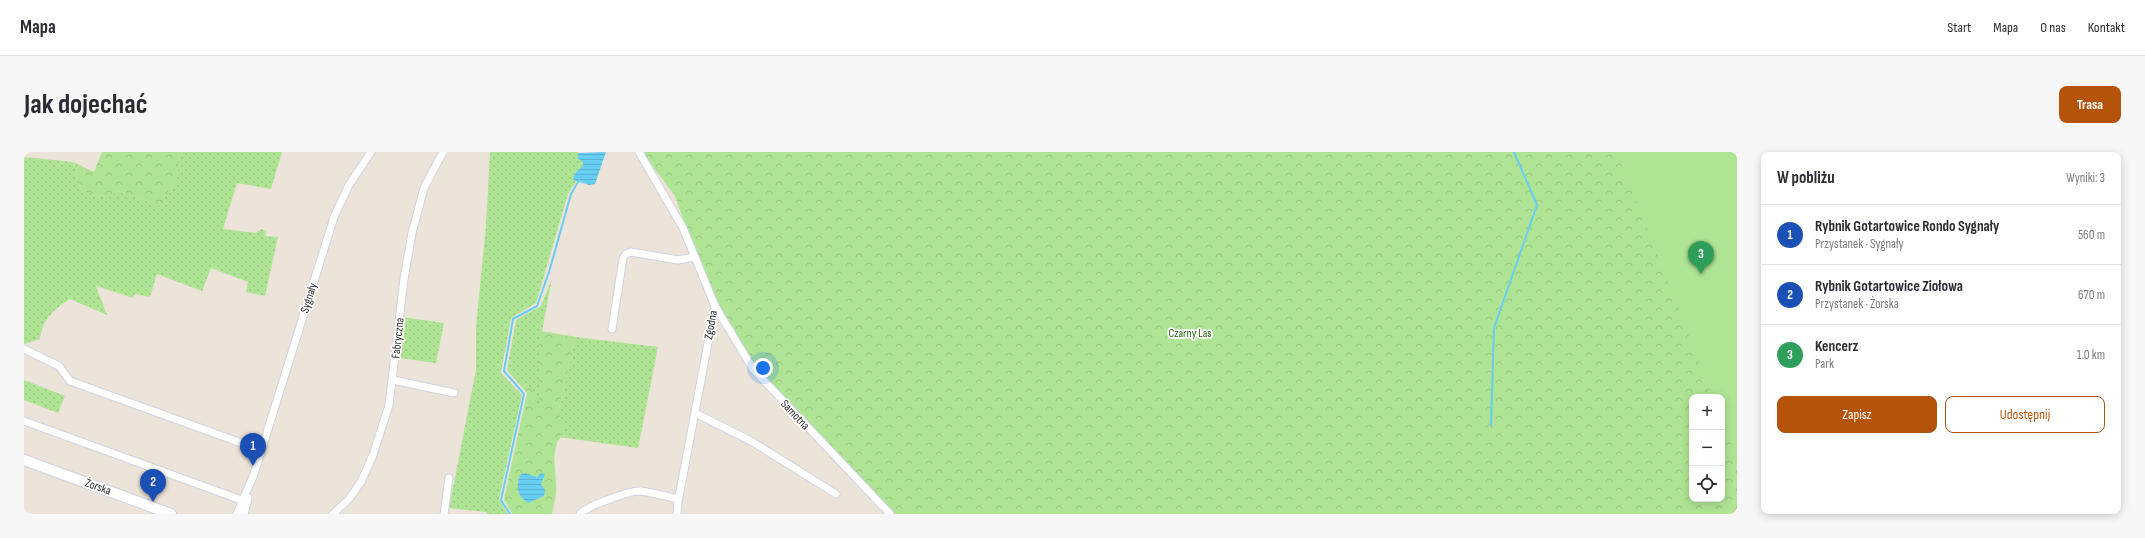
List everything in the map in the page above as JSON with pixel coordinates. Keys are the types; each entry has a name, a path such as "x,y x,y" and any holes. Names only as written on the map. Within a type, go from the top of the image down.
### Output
{"main road":[{"name":"Żorska","path":"24,460 171,514"}],"street":[{"name":"Sygnały","path":"237,514 245,501 254,474 334,217 349,185 371,152"},
{"name":"Fabryczna","path":"333,514 349,499 361,482 373,455 389,405 394,380 404,279 414,220 424,188 442,152"},
{"name":"Zgodna","path":"639,152 683,228 715,306 678,499 677,514"},
{"path":"612,329 623,258 626,254 632,252 678,260 695,257"},
{"name":"Samotna","path":"715,306 753,369 890,514"},
{"path":"24,349 59,366 70,381 261,450"},
{"path":"394,380 454,393"},
{"path":"694,413 751,441 836,494"},
{"path":"24,421 245,501 248,514"},
{"path":"444,514 449,478"},
{"path":"580,514 584,510 604,501 639,491 678,499"},
{"name":"Sygnały","path":"244,514 245,501"}],"green space":[{"path":"102,152 179,152 177,178 156,210 145,200 119,191 106,197 81,191 73,162 94,172"},
{"path":"179,152 282,152 271,189 237,183 223,229 256,233 261,229 266,232 265,236 278,237 265,296 246,292 248,282 211,268 202,291 157,274 150,297 135,294 133,298 96,286 107,315 70,299 54,311 46,321 41,332 40,339 24,344 24,157 73,162 81,191 106,197 119,191 145,200 156,209 177,178"},
{"path":"490,152 576,152 579,153 577,158 583,162 583,166 575,173 573,180 576,181 568,194 536,303 511,318 501,373 522,395 499,499 508,514 487,514 486,512 449,508 476,370 476,327 486,225"},
{"name":"Czarny Las","path":"642,152 1737,152 1737,514 891,514 752,365 716,302 696,257 675,196"},
{"path":"1617,152 1737,152 1737,459 1725,428 1725,394 1712,394"},
{"path":"552,278 539,347 539,410 526,384 521,386 507,370 516,320 541,306"},
{"path":"402,317 444,323 436,363 400,358"},
{"path":"541,331 576,337 558,413 566,429 558,442 555,454 556,487 552,514 512,514 504,499 527,393 521,386 525,384 531,388 539,408 539,347"},
{"path":"576,337 658,347 638,448 559,437 558,413"},
{"path":"24,380 65,396 58,413 24,400"}],"water":[{"path":"606,152 595,184 589,185 573,180 575,173 583,166 583,162 577,158 579,153"},
{"path":"525,473 537,477 541,473 545,474 541,484 545,490 544,496 528,503 518,491 520,475"}],"waterway":[{"path":"1491,425 1494,328 1537,205 1514,152"},
{"path":"510,514 501,500 524,394 504,371 513,319 537,306 549,272 571,194 579,180"}],"place":[{"name":"Kencerz","path":"1701,274"},
{"name":"Rybnik Gotartowice Rondo Sygnały","path":"253,466"},
{"name":"Rybnik Gotartowice Ziołowa","path":"153,502"}]}
